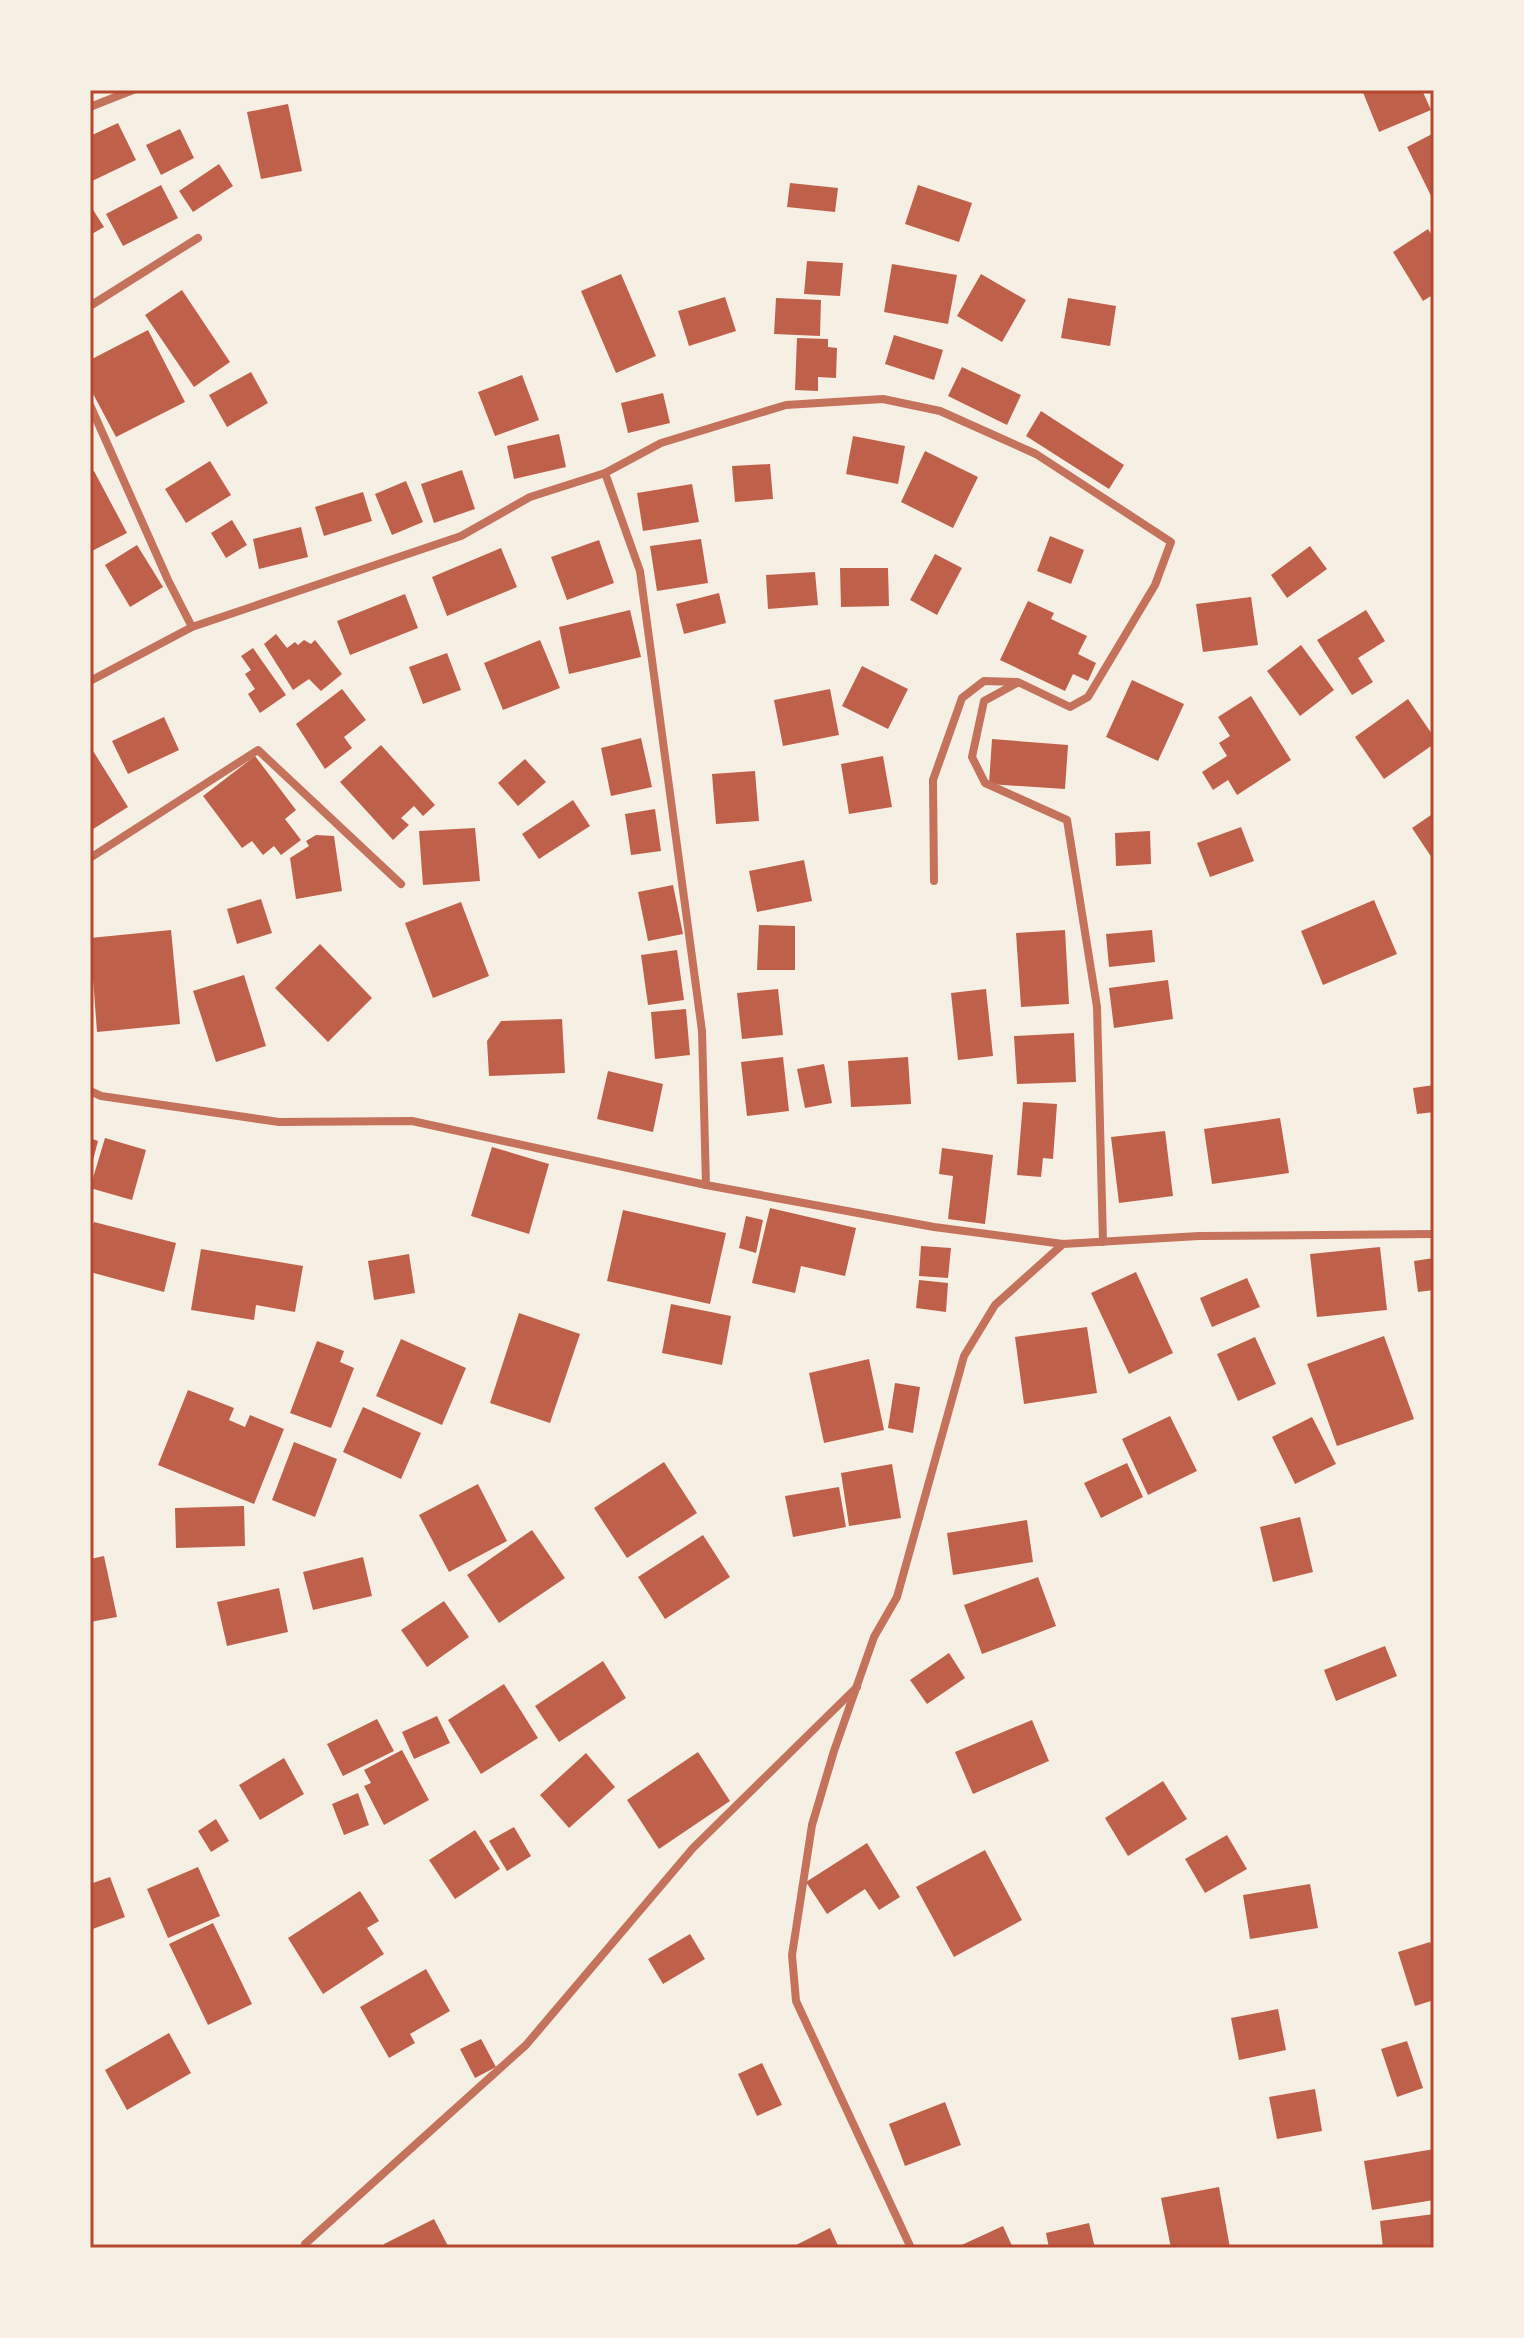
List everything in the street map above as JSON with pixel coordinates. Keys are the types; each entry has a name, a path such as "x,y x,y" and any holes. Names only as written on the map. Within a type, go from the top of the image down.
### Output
{"street":[{"path":"90,107 133,90"},
{"path":"90,306 198,238"},
{"path":"90,681 192,627 461,536 530,497 605,473 661,443 786,405 883,399 940,411 1036,454 1171,542 1155,585 1088,697 1070,707 1018,682 984,681 962,698 933,780 934,881"},
{"path":"90,405 192,627"},
{"path":"605,473 640,571 702,1031 706,1185"},
{"path":"1018,682 984,701 972,757 985,783 1067,820 1097,1007 1103,1242"},
{"path":"90,858 258,750 401,884"},
{"path":"90,1091 101,1096 279,1122 412,1121 706,1185 934,1227 1063,1244 1199,1236 1434,1234"},
{"path":"911,2248 796,2001 792,1955 812,1825 874,1637 897,1597 964,1356 995,1305 1063,1244"},
{"path":"304,2248 526,2045 693,1848 858,1686"}],"building":[{"path":"1362,90 1422,90 1431,110 1379,132"},
{"path":"288,104 302,171 261,179 247,112"},
{"path":"118,123 136,160 90,182 90,136"},
{"path":"180,129 194,158 161,175 146,145"},
{"path":"1434,133 1434,202 1407,147"},
{"path":"219,164 233,186 193,212 179,191"},
{"path":"790,183 838,188 835,212 787,207"},
{"path":"161,185 178,218 123,246 106,214"},
{"path":"918,185 972,203 959,242 905,224"},
{"path":"90,205 104,227 90,235"},
{"path":"1428,229 1434,239 1434,294 1423,301 1393,252"},
{"path":"807,261 843,263 840,296 804,294"},
{"path":"892,264 957,275 948,324 884,312"},
{"path":"621,274 656,356 616,373 581,291"},
{"path":"981,274 1026,300 1002,342 957,316"},
{"path":"182,290 230,362 194,387 145,315"},
{"path":"725,297 736,331 689,346 678,311"},
{"path":"776,298 821,300 820,336 774,334"},
{"path":"1068,298 1116,306 1110,346 1061,338"},
{"path":"148,330 185,402 116,437 90,388 90,360"},
{"path":"894,335 943,350 934,380 885,364"},
{"path":"797,338 828,339 828,347 837,348 836,378 818,377 818,391 795,390"},
{"path":"962,367 1021,395 1007,425 948,396"},
{"path":"251,372 268,403 227,427 209,395"},
{"path":"522,375 539,420 495,436 478,392"},
{"path":"663,393 670,423 628,433 621,403"},
{"path":"1041,411 1124,465 1109,489 1026,436"},
{"path":"559,434 566,467 514,479 507,446"},
{"path":"853,436 905,446 898,484 846,474"},
{"path":"925,451 978,477 953,528 901,502"},
{"path":"210,461 231,495 186,523 165,489"},
{"path":"770,464 773,499 735,502 732,466"},
{"path":"462,470 475,509 434,523 421,484"},
{"path":"94,471 127,533 90,552 90,473"},
{"path":"406,481 423,522 392,535 375,494"},
{"path":"692,484 699,522 643,531 637,493"},
{"path":"363,492 372,521 324,536 315,507"},
{"path":"232,520 247,545 226,558 211,533"},
{"path":"301,527 308,557 259,569 253,539"},
{"path":"1050,536 1084,550 1071,584 1037,571"},
{"path":"701,539 708,583 657,591 650,546"},
{"path":"599,540 614,583 567,600 551,557"},
{"path":"137,545 163,587 130,607 105,565"},
{"path":"1310,546 1327,569 1287,598 1271,575"},
{"path":"501,548 517,587 447,616 432,577"},
{"path":"935,554 962,568 937,615 910,600"},
{"path":"840,568 888,568 889,606 841,607"},
{"path":"815,572 818,605 768,609 766,575"},
{"path":"719,593 726,623 684,634 676,604"},
{"path":"405,594 418,628 350,655 337,621"},
{"path":"1251,597 1258,645 1203,652 1196,604"},
{"path":"1028,601 1054,613 1051,619 1087,636 1078,654 1096,663 1088,681 1073,674 1065,691 1000,660"},
{"path":"630,610 641,657 569,674 559,627"},
{"path":"1366,610 1385,641 1358,658 1373,682 1352,695 1317,640"},
{"path":"276,634 287,648 295,642 298,645 304,640 311,644 315,640 342,674 321,691 309,679 293,690 264,644"},
{"path":"540,640 560,688 503,710 484,663"},
{"path":"1301,645 1334,690 1300,716 1267,671"},
{"path":"253,648 286,695 260,713 248,694 255,689 245,674 251,670 241,656"},
{"path":"447,653 461,690 423,704 409,667"},
{"path":"862,666 908,689 888,729 842,706"},
{"path":"1132,680 1184,704 1158,761 1106,737"},
{"path":"342,689 366,720 344,737 352,748 325,769 296,724"},
{"path":"830,689 839,735 783,746 774,700"},
{"path":"1251,696 1291,760 1237,795 1228,780 1213,790 1202,772 1227,756 1219,743 1230,736 1218,717"},
{"path":"1408,699 1434,737 1434,744 1384,779 1355,737"},
{"path":"164,717 179,750 128,774 112,741"},
{"path":"641,738 652,787 611,796 601,748"},
{"path":"992,739 1068,745 1065,789 989,784"},
{"path":"381,745 435,805 423,816 414,806 401,818 409,825 393,840 340,782"},
{"path":"90,746 128,807 90,831"},
{"path":"255,756 296,810 285,819 301,840 281,855 274,846 263,855 252,841 242,848 203,796"},
{"path":"883,756 892,807 849,814 841,764"},
{"path":"525,759 546,782 518,806 498,783"},
{"path":"755,771 759,821 716,824 712,774"},
{"path":"573,800 590,826 539,859 522,834"},
{"path":"655,809 661,851 631,855 625,814"},
{"path":"1434,813 1434,861 1412,828"},
{"path":"1241,827 1254,861 1210,877 1197,843"},
{"path":"475,828 480,881 423,885 419,831"},
{"path":"1150,831 1151,864 1116,866 1115,833"},
{"path":"316,835 334,836 342,891 296,899 290,858 309,846 306,841"},
{"path":"804,860 812,901 757,912 749,871"},
{"path":"673,885 683,934 648,941 638,892"},
{"path":"261,899 272,933 237,944 227,909"},
{"path":"1374,900 1397,954 1323,985 1301,931"},
{"path":"461,902 489,976 433,998 405,923"},
{"path":"759,925 795,926 795,970 757,970"},
{"path":"171,930 180,1024 97,1032 90,938"},
{"path":"1065,930 1069,1004 1021,1007 1016,933"},
{"path":"1152,930 1155,962 1109,967 1106,934"},
{"path":"320,944 372,998 328,1042 275,988"},
{"path":"677,950 684,1000 648,1005 641,955"},
{"path":"244,975 266,1046 216,1062 193,991"},
{"path":"1168,980 1173,1019 1114,1028 1109,988"},
{"path":"778,989 783,1035 742,1039 737,993"},
{"path":"986,989 993,1056 958,1060 951,993"},
{"path":"686,1009 690,1055 655,1059 651,1012"},
{"path":"562,1019 565,1073 489,1076 487,1041 501,1021"},
{"path":"1074,1033 1076,1082 1017,1084 1014,1036"},
{"path":"783,1057 789,1111 747,1116 741,1062"},
{"path":"908,1057 911,1104 851,1107 848,1061"},
{"path":"824,1064 832,1103 805,1108 797,1069"},
{"path":"608,1071 663,1084 653,1132 597,1119"},
{"path":"1434,1085 1434,1112 1417,1114 1413,1088"},
{"path":"1023,1102 1057,1104 1053,1159 1043,1158 1041,1177 1017,1175"},
{"path":"1280,1118 1289,1173 1212,1184 1204,1129"},
{"path":"1165,1131 1173,1196 1119,1203 1111,1137"},
{"path":"90,1138 98,1141 91,1168 90,1168"},
{"path":"105,1138 146,1150 132,1200 90,1188"},
{"path":"492,1147 549,1164 529,1234 471,1216"},
{"path":"942,1148 993,1155 985,1224 948,1219 953,1176 939,1174"},
{"path":"770,1208 856,1228 845,1276 801,1266 795,1293 752,1283"},
{"path":"623,1210 726,1233 710,1304 607,1281"},
{"path":"746,1216 763,1220 756,1253 739,1248"},
{"path":"94,1222 176,1243 164,1292 90,1272 90,1236"},
{"path":"921,1246 951,1248 948,1278 919,1276"},
{"path":"1380,1247 1387,1310 1317,1317 1310,1254"},
{"path":"201,1249 303,1266 295,1312 256,1305 254,1320 191,1310"},
{"path":"409,1254 415,1293 374,1300 368,1261"},
{"path":"1434,1258 1434,1290 1418,1292 1414,1261"},
{"path":"1136,1272 1173,1353 1129,1374 1091,1293"},
{"path":"1247,1278 1260,1307 1212,1327 1200,1298"},
{"path":"919,1280 948,1283 946,1312 916,1308"},
{"path":"671,1304 731,1316 722,1365 662,1353"},
{"path":"519,1313 580,1334 550,1423 490,1403"},
{"path":"1087,1327 1097,1393 1024,1404 1015,1337"},
{"path":"1384,1336 1414,1419 1337,1446 1307,1364"},
{"path":"1255,1337 1276,1384 1238,1401 1217,1354"},
{"path":"401,1339 466,1368 442,1425 376,1396"},
{"path":"317,1341 344,1351 340,1362 354,1368 331,1428 290,1413"},
{"path":"869,1359 884,1430 824,1443 809,1373"},
{"path":"895,1383 920,1387 913,1433 888,1428"},
{"path":"188,1390 234,1408 229,1420 245,1427 250,1415 284,1429 254,1504 158,1465"},
{"path":"363,1407 421,1433 401,1479 343,1452"},
{"path":"1170,1416 1197,1471 1148,1495 1122,1439"},
{"path":"1312,1417 1336,1464 1295,1484 1272,1437"},
{"path":"294,1442 337,1459 315,1517 272,1500"},
{"path":"664,1462 697,1513 627,1558 594,1508"},
{"path":"1127,1463 1143,1497 1101,1518 1084,1483"},
{"path":"892,1464 901,1518 849,1526 841,1473"},
{"path":"478,1484 507,1541 449,1572 419,1515"},
{"path":"839,1487 846,1527 793,1537 785,1496"},
{"path":"244,1506 245,1546 176,1548 175,1508"},
{"path":"1300,1517 1313,1572 1273,1582 1260,1527"},
{"path":"1027,1520 1033,1562 953,1575 947,1533"},
{"path":"532,1530 565,1578 499,1623 467,1575"},
{"path":"703,1535 730,1577 665,1619 638,1577"},
{"path":"104,1556 117,1617 90,1622 90,1559"},
{"path":"363,1557 372,1596 313,1610 303,1572"},
{"path":"1038,1577 1056,1626 982,1654 964,1605"},
{"path":"279,1588 288,1632 227,1646 217,1602"},
{"path":"444,1601 469,1637 427,1667 401,1630"},
{"path":"1385,1646 1397,1676 1336,1701 1324,1670"},
{"path":"949,1653 965,1678 927,1704 910,1680"},
{"path":"603,1661 626,1698 559,1742 535,1706"},
{"path":"504,1684 538,1738 481,1774 448,1720"},
{"path":"437,1716 450,1743 414,1759 402,1732"},
{"path":"377,1719 394,1751 343,1776 327,1744"},
{"path":"1032,1720 1049,1761 973,1794 955,1752"},
{"path":"402,1750 429,1800 384,1825 364,1786 371,1783 364,1770"},
{"path":"698,1752 730,1801 659,1849 627,1800"},
{"path":"586,1753 615,1787 569,1828 540,1795"},
{"path":"284,1758 304,1794 260,1820 239,1785"},
{"path":"1163,1781 1187,1819 1128,1856 1105,1818"},
{"path":"358,1793 369,1825 344,1835 332,1804"},
{"path":"216,1819 229,1841 211,1852 198,1831"},
{"path":"514,1827 531,1856 507,1871 489,1841"},
{"path":"475,1830 500,1869 455,1899 429,1860"},
{"path":"1227,1835 1247,1869 1205,1893 1185,1859"},
{"path":"867,1843 900,1897 879,1910 865,1889 827,1914 806,1882"},
{"path":"985,1850 1022,1920 954,1957 916,1887"},
{"path":"198,1867 220,1916 168,1938 147,1889"},
{"path":"110,1877 125,1917 90,1930 90,1884"},
{"path":"1310,1884 1318,1928 1250,1939 1243,1895"},
{"path":"360,1891 379,1921 367,1928 384,1954 323,1994 288,1938"},
{"path":"213,1923 252,2004 208,2025 169,1944"},
{"path":"690,1934 705,1959 663,1984 648,1959"},
{"path":"1430,1942 1434,1954 1434,2000 1415,2006 1398,1952"},
{"path":"426,1969 450,2011 410,2034 415,2043 389,2058 360,2007"},
{"path":"1278,2009 1286,2050 1239,2060 1231,2018"},
{"path":"169,2033 191,2073 127,2110 105,2070"},
{"path":"481,2039 496,2067 475,2078 460,2049"},
{"path":"1407,2041 1423,2088 1397,2097 1381,2049"},
{"path":"762,2063 782,2105 757,2116 738,2074"},
{"path":"1315,2089 1322,2131 1277,2139 1269,2097"},
{"path":"945,2102 961,2145 905,2166 889,2124"},
{"path":"1434,2149 1434,2200 1372,2210 1364,2161"},
{"path":"1219,2187 1230,2248 1171,2248 1161,2198"},
{"path":"1434,2214 1434,2248 1383,2248 1380,2221"},
{"path":"434,2219 449,2248 386,2248 384,2244"},
{"path":"1089,2223 1095,2248 1049,2248 1046,2233"},
{"path":"1003,2226 1013,2248 955,2248"},
{"path":"830,2228 839,2248 797,2248 796,2245"}]}
